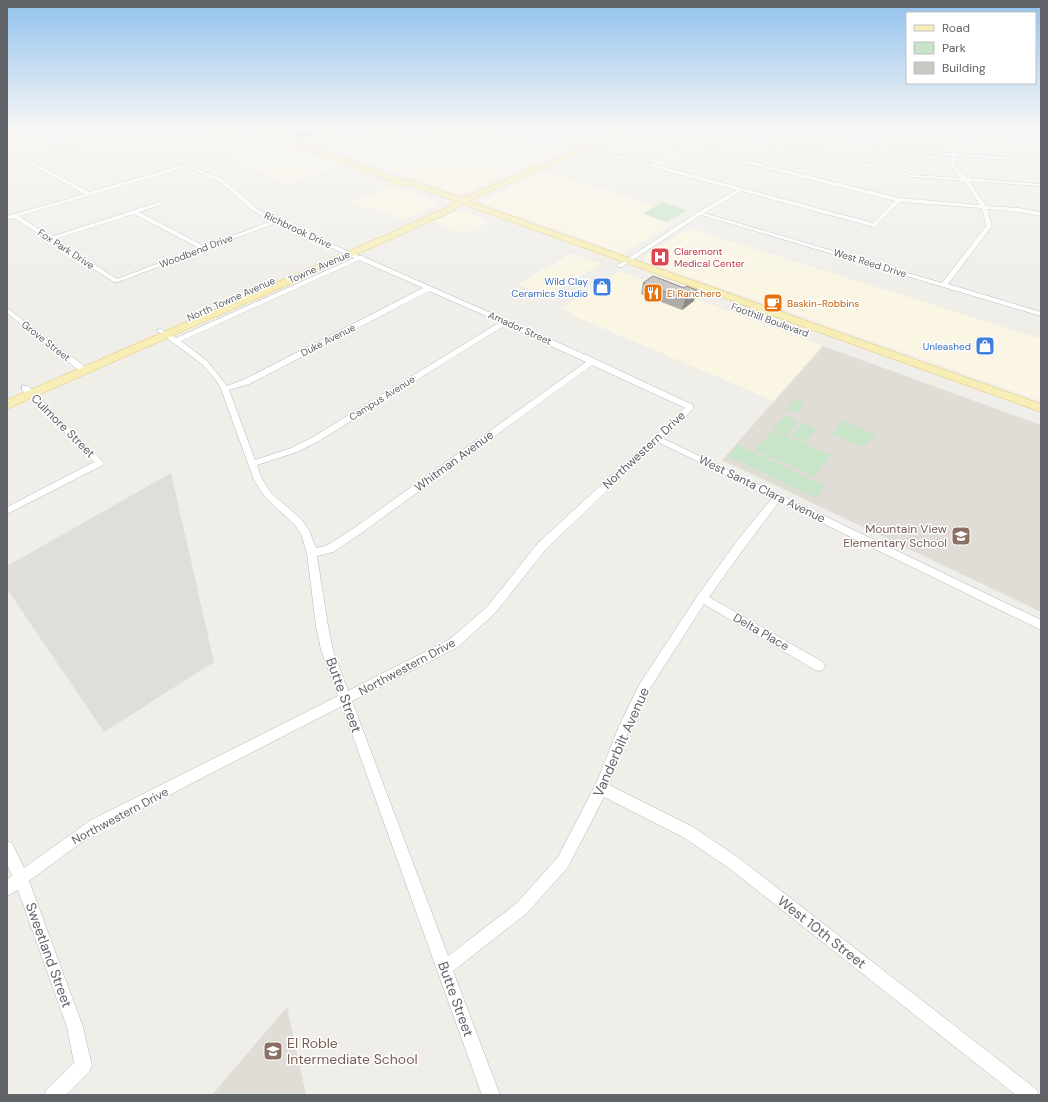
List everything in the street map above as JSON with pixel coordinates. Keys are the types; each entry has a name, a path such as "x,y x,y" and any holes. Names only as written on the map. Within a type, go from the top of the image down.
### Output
{"main road":[{"name":"Foothill Boulevard","path":"396,180 402,185 459,203 1041,418"},
{"name":"Towne Avenue","path":"345,252 452,208 459,203 512,180"},
{"name":"North Towne Avenue","path":"81,368 167,335 345,252"},
{"name":"Foothill Boulevard","path":"624,264 1041,408"},
{"path":"7,396 28,391 81,368"},
{"path":"7,405 28,391"}],"street":[{"path":"64,180 89,194"},
{"name":"Richbrook Drive","path":"89,194 135,180"},
{"name":"Richbrook Drive","path":"221,180 255,210 345,252"},
{"path":"704,180 874,225 899,200"},
{"path":"820,180 899,200 983,207 1041,214"},
{"path":"944,285 989,226 989,219 966,180"},
{"path":"972,180 1041,185"},
{"path":"624,264 700,213 739,190"},
{"path":"7,218 89,194"},
{"path":"51,239 159,204"},
{"path":"135,212 204,248"},
{"name":"West Reed Drive","path":"700,213 1041,314"},
{"name":"Fox Park Drive","path":"15,216 116,281"},
{"name":"Woodbend Drive","path":"116,281 276,221"},
{"name":"Amador Street","path":"345,252 361,257 506,322 690,407"},
{"path":"167,335 361,257"},
{"name":"Duke Avenue","path":"226,389 246,382 429,288"},
{"name":"Grove Street","path":"7,310 81,368"},
{"name":"Campus Avenue","path":"252,464 294,450 316,439 506,322"},
{"name":"Butte Street","path":"167,335 201,358 219,376 226,389 258,480 268,495 298,522 306,533 312,553 322,626 327,650 491,1095"},
{"name":"Whitman Avenue","path":"312,553 329,548 357,531 592,361"},
{"name":"Culmore Street","path":"7,511 100,463 28,391"},
{"name":"Northwestern Drive","path":"7,889 70,842 96,825 443,650 454,643 491,610 542,546 690,407"},
{"name":"West Santa Clara Avenue","path":"656,438 1041,624"},
{"name":"Vanderbilt Avenue","path":"445,968 522,908 563,862 601,788 623,730 643,689 702,598 741,544 778,497"},
{"name":"Delta Place","path":"702,598 819,666"},
{"name":"West 10th Street","path":"601,788 688,832 734,863 1030,1095"},
{"name":"Sweetland Street","path":"7,848 22,878 75,1027 83,1066 54,1095"}],"shaded area":[{"path":"279,180 298,180 288,184"},
{"path":"419,180 493,180 461,194 456,194"},
{"path":"526,180 576,180 657,206 643,214 673,224 622,253 482,203 482,201"},
{"path":"393,186 437,202 437,204 402,220 351,202"},
{"path":"454,212 466,212 489,222 464,234 433,222"},
{"path":"689,228 1041,339 1041,401 645,261 643,257"},
{"path":"572,253 601,264 547,296 517,284"},
{"path":"620,271 823,346 774,401 572,315 574,313 561,308"},
{"name":"Mountain View Elementary School","path":"823,346 1041,425 1041,612 722,460"},
{"path":"171,473 214,662 104,732 7,589 7,566"},
{"name":"El Roble Intermediate School","path":"287,1007 306,1095 212,1095"}],"green space":[{"path":"662,202 687,210 667,222 643,214"},
{"path":"795,399 805,403 797,413 786,409"},
{"path":"785,416 798,421 787,435 773,429"},
{"path":"842,420 876,435 863,447 832,434"},
{"path":"802,423 816,429 805,442 791,436"},
{"path":"773,430 831,455 815,477 785,463 800,444 784,463 755,450"},
{"path":"738,445 825,486 816,498 728,456"}],"building":[{"path":"653,276 684,288 686,286 697,290 685,299 643,283"}],"place":[{"name":"Claremont Medical Center","path":"660,257"},
{"name":"Wild Clay Ceramics Studio","path":"602,287"},
{"name":"El Ranchero","path":"653,293"},
{"name":"Baskin-Robbins","path":"773,303"},
{"name":"Unleashed","path":"985,346"},
{"name":"Mountain View Elementary School","path":"961,536"},
{"name":"El Roble Intermediate School","path":"273,1051"}]}
